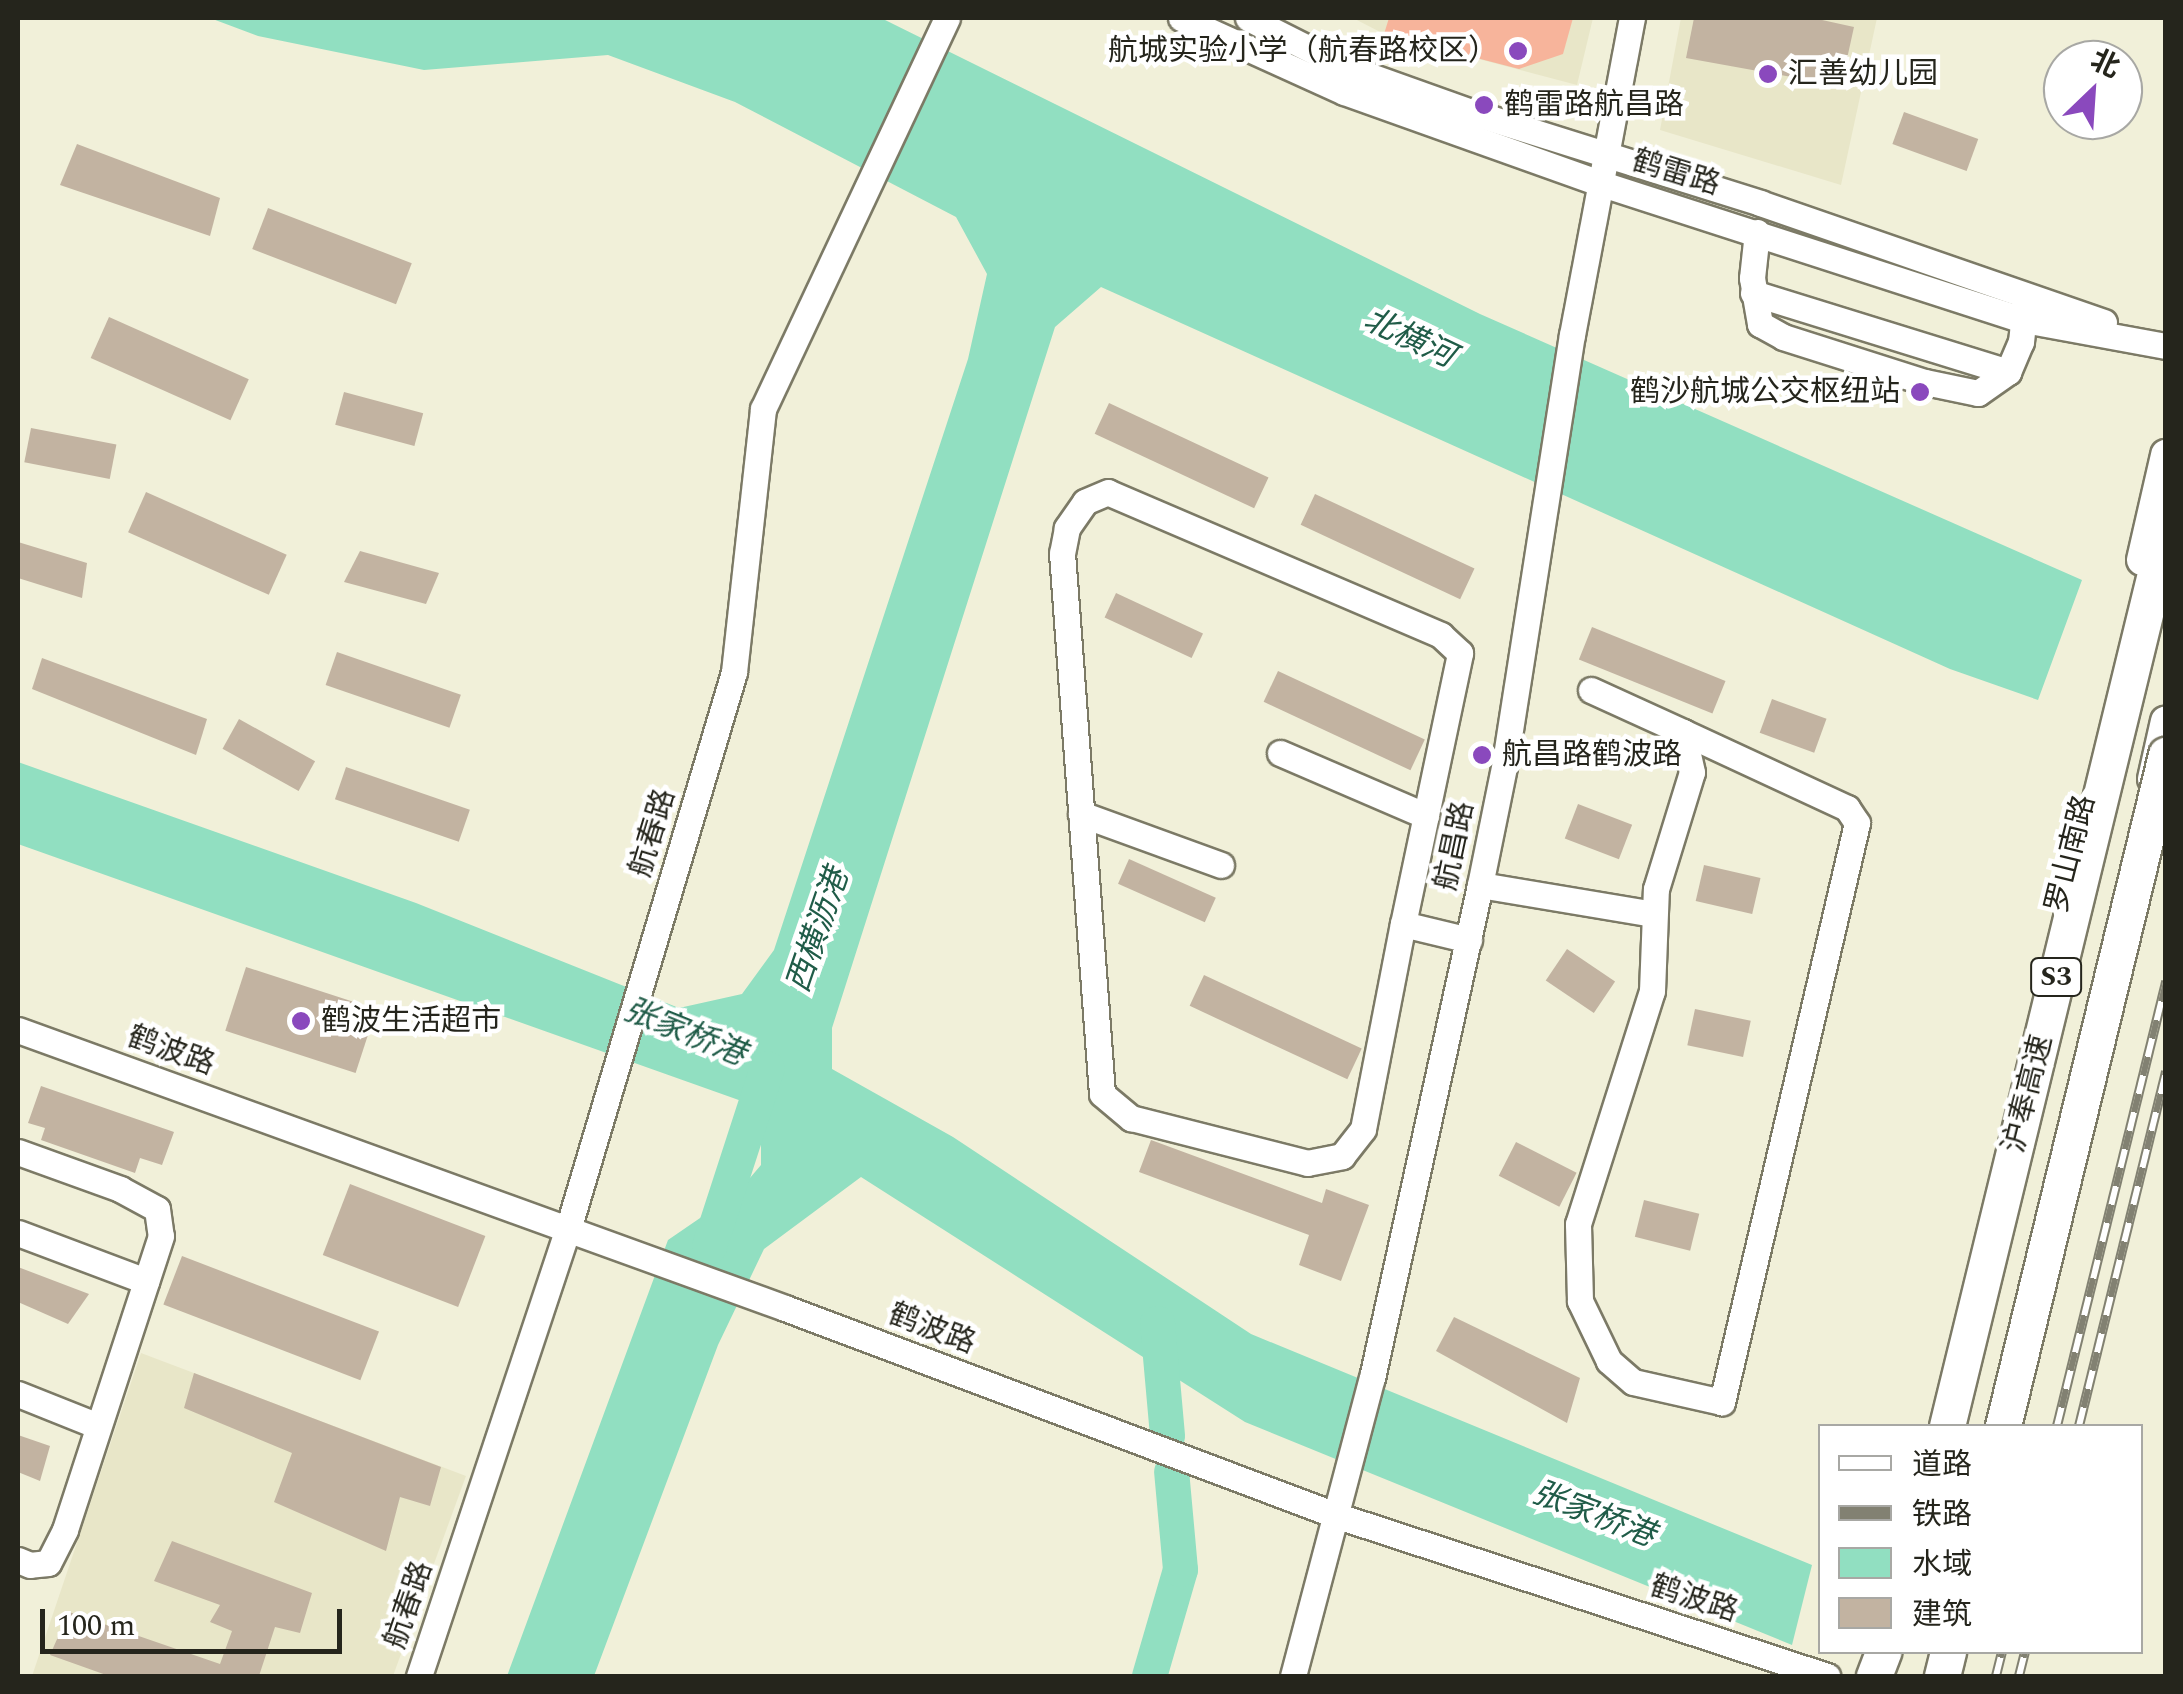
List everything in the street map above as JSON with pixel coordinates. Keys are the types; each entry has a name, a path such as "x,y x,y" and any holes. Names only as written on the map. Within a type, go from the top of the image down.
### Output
{"highway":[{"name":"沪奉高速","path":"1948,1424 2166,528"},
{"name":"沪奉高速","path":"2003,1424 2166,755"},
{"path":"1942,1676 1954,1654"}],"main road":[{"name":"罗山南路","path":"1934,1424 2166,455"},
{"name":"罗山南路","path":"2011,1424 2166,721"}],"street":[{"name":"鹤雷路","path":"1181,18 1344,92 1599,183 1757,232 2166,344"},
{"name":"鹤雷路","path":"1248,18 1345,67 1480,115 1604,152 2025,308"},
{"name":"航昌路","path":"1293,1676 1338,1516 1432,1118 1469,940 1505,762 1572,335 1632,18"},
{"name":"航春路","path":"419,1676 568,1230 734,672 763,409 944,22"},
{"path":"1757,232 1753,293 1760,324 1783,337 1924,382 1978,393 2008,372 2021,342 2025,308"},
{"path":"1108,492 1441,635 1460,653 1362,1129 1342,1156 1307,1163 1132,1118 1102,1094 1081,814 1062,553 1067,528 1084,502 1108,492"},
{"path":"1592,690 1683,732 1847,808 1856,823 1722,1402 1633,1382 1608,1361 1580,1300 1578,1224 1652,992 1653,914 1671,830 1692,772 1683,732"},
{"path":"1280,754 1426,816"},
{"path":"1081,814 1221,865"},
{"path":"1480,885 1653,914"},
{"path":"1403,924 1469,940"},
{"name":"鹤波路","path":"18,1030 738,1291 1338,1516 1827,1676"},
{"path":"18,1152 120,1188 157,1209 161,1236 65,1530 48,1563 30,1565 18,1560"},
{"path":"18,1232 146,1281"},
{"path":"18,1394 98,1426"}],"shaded area":[{"name":"航城实验小学（航春路校区）","path":"1353,18 1593,18 1577,85 1384,34"},
{"name":"航城实验小学（航春路校区）","path":"1389,18 1573,18 1563,54 1519,69 1384,34"},
{"name":"汇善幼儿园","path":"1681,18 1877,18 1841,185 1660,130"},
{"path":"141,1353 466,1476 393,1676 32,1676"}],"water":[{"path":"210,18 881,18 1480,314 2082,580 2038,700 1950,669 1101,287 1055,327 832,1028 832,1069 953,1137 1251,1334 1812,1565 1792,1645 1245,1422 861,1177 764,1249 718,1345 594,1676 507,1676 668,1240 738,1192 761,1165 761,1125 750,1104 18,844 18,762 416,903 679,1008 742,994 774,950 968,359 987,274 956,217 735,102 608,55 424,70 258,36"}],"building":[{"path":"1694,18 1813,18 1854,27 1841,86 1686,58"},
{"path":"1904,112 1978,139 1967,171 1892,144"},
{"path":"77,144 220,198 210,236 60,185"},
{"path":"268,208 412,263 396,304 252,249"},
{"path":"109,317 249,379 230,420 91,358"},
{"path":"344,392 423,413 414,446 335,425"},
{"path":"1109,403 1269,477 1254,508 1095,434"},
{"path":"31,428 116,445 110,479 24,462"},
{"path":"146,492 287,555 269,595 128,532"},
{"path":"1315,494 1475,568 1460,599 1301,525"},
{"path":"18,542 87,563 82,598 18,578"},
{"path":"360,551 439,573 426,604 344,582"},
{"path":"1116,593 1203,634 1192,658 1105,617"},
{"path":"1592,627 1726,681 1712,713 1579,659"},
{"path":"337,652 461,695 449,728 326,685"},
{"path":"42,658 207,719 196,755 32,689"},
{"path":"1278,671 1425,739 1410,770 1264,702"},
{"path":"1772,699 1827,719 1814,753 1760,733"},
{"path":"239,719 315,761 299,791 223,749"},
{"path":"346,767 470,810 459,842 335,799"},
{"path":"1578,804 1632,825 1619,859 1565,839"},
{"path":"1129,859 1216,898 1205,922 1118,884"},
{"path":"1704,865 1761,878 1752,914 1696,901"},
{"path":"1567,949 1615,981 1594,1013 1546,981"},
{"name":"鹤波生活超市","path":"246,967 376,1009 356,1073 225,1031"},
{"path":"1204,975 1362,1049 1347,1079 1190,1006"},
{"path":"1695,1009 1751,1021 1743,1057 1687,1045"},
{"path":"41,1086 174,1132 162,1165 140,1158 135,1173 41,1140 45,1128 28,1123"},
{"path":"1151,1140 1322,1203 1326,1189 1369,1205 1341,1281 1299,1265 1309,1235 1139,1172"},
{"path":"1516,1142 1577,1173 1559,1207 1499,1176"},
{"path":"350,1184 485,1236 458,1307 323,1255"},
{"path":"1644,1200 1699,1214 1690,1251 1635,1237"},
{"path":"182,1256 379,1332 360,1380 163,1305"},
{"path":"18,1267 89,1294 68,1324 18,1302"},
{"path":"1454,1317 1580,1378 1567,1423 1436,1351"},
{"path":"194,1373 441,1467 430,1506 400,1497 386,1551 274,1502 292,1453 184,1408"},
{"path":"18,1435 50,1446 40,1481 18,1472"},
{"path":"172,1541 312,1593 300,1633 275,1627 259,1676 109,1676 50,1655 69,1612 220,1664 232,1631 210,1622 220,1605 154,1581"}],"waterway":[{"name":"西横沥港","path":"709,1246 767,1068"},
{"path":"1157,1323 1167,1436"},
{"path":"1149,1676 1180,1569 1171,1471"}],"railway":[{"path":"2057,1424 2166,981"},
{"path":"2079,1424 2166,1072"},
{"path":"1996,1676 2002,1654"},
{"path":"2019,1676 2024,1654"}],"place":[{"name":"航城实验小学（航春路校区）","path":"1518,51"},
{"name":"汇善幼儿园","path":"1768,74"},
{"name":"鹤雷路航昌路","path":"1484,105"},
{"name":"鹤沙航城公交枢纽站","path":"1920,392"},
{"name":"航昌路鹤波路","path":"1482,755"},
{"name":"鹤波生活超市","path":"301,1021"}],"water label":[{"name":"北横河","path":"1409,339"},
{"name":"张家桥港","path":"684,1033"},
{"name":"张家桥港","path":"1593,1515"}]}
